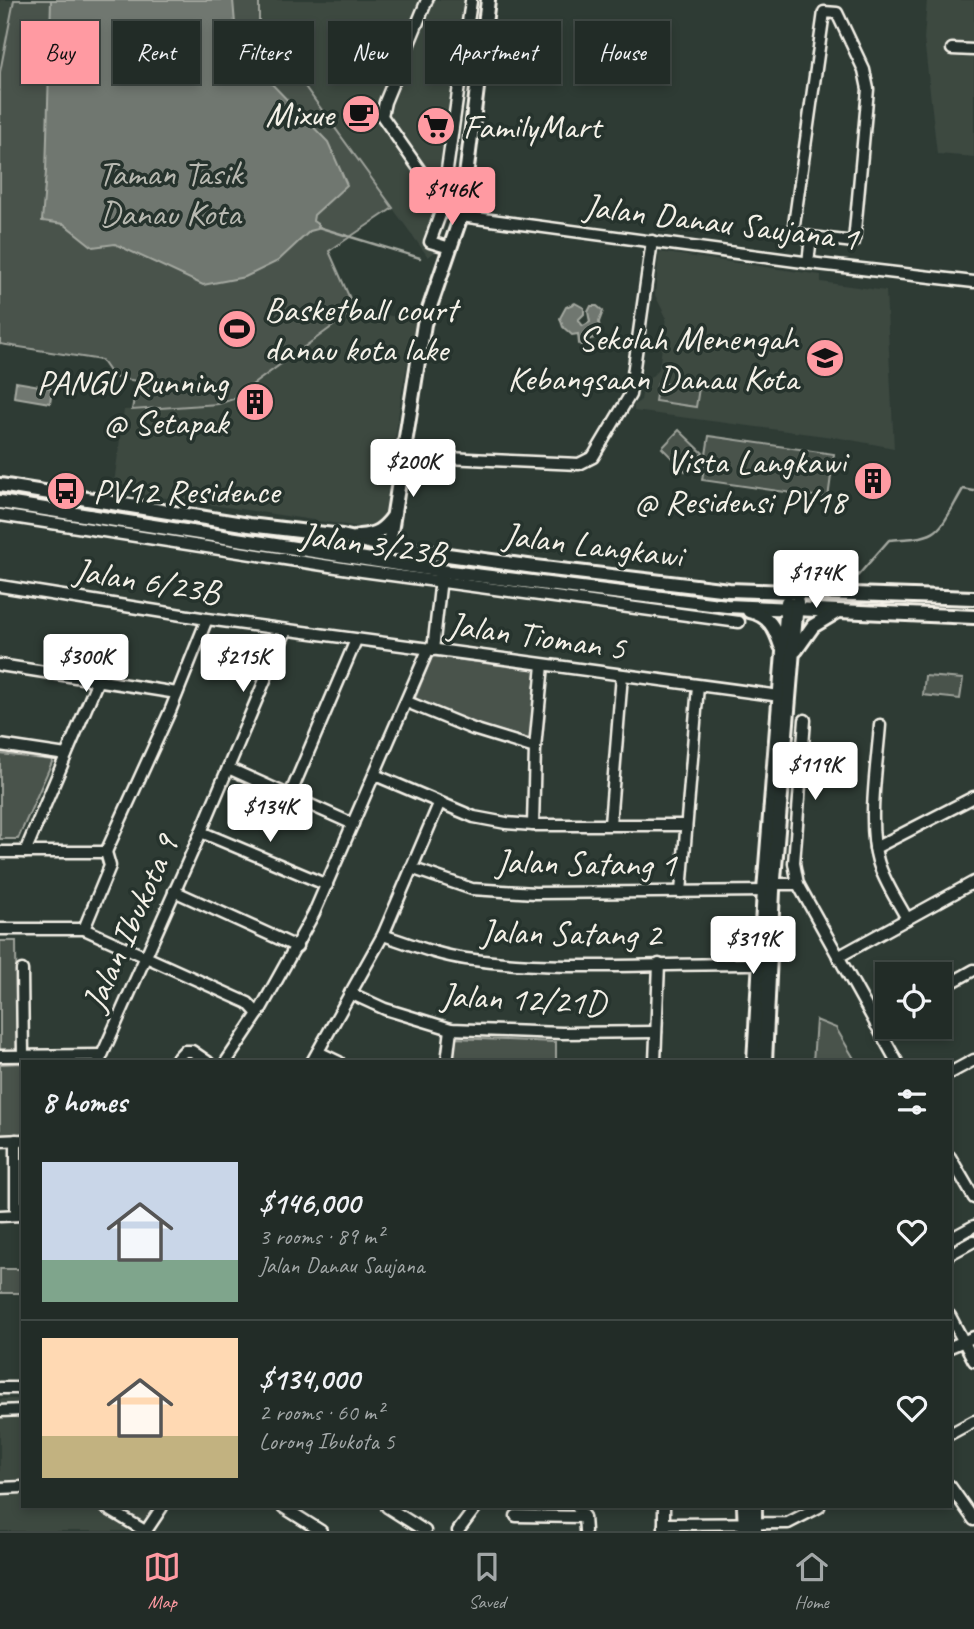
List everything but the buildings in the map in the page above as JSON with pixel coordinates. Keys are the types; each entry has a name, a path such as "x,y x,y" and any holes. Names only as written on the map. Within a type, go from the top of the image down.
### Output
{"street":[{"path":"427,0 385,102 382,116 443,203"},
{"path":"374,560 388,547 424,324 461,216 487,2 466,0"},
{"path":"450,248 430,242 443,203 471,1"},
{"path":"824,12 837,13 864,70 868,89 854,242 811,237 793,232 824,12"},
{"path":"952,49 974,50"},
{"name":"Jalan Danau Saujana 1","path":"461,216 808,263 974,282"},
{"path":"808,263 811,237"},
{"path":"404,456 579,464 593,457 630,395 652,241"},
{"name":"Jalan Langkawi","path":"0,485 249,525 342,536 388,547 716,589 974,598"},
{"name":"Jalan Langkawi","path":"0,502 401,564 441,576 727,606 842,609 974,617"},
{"name":"Jalan 3/23B","path":"0,515 441,576 739,622"},
{"path":"342,536 372,535 382,531 393,517"},
{"path":"388,547 401,564"},
{"path":"227,1060 258,1014 314,914 431,650 441,576"},
{"name":"Jalan 6/23B","path":"0,586 285,630"},
{"path":"754,1060 793,592"},
{"path":"727,606 757,612 771,622 789,654"},
{"path":"765,1060 780,696 789,654 813,626 842,609"},
{"path":"84,929 110,866 106,852 207,620"},
{"name":"Jalan Tioman 5","path":"285,630 780,696"},
{"name":"Jalan Ibukota 9","path":"100,1059 229,768 285,630"},
{"path":"290,795 356,640"},
{"path":"0,665 177,693"},
{"path":"533,825 535,748 543,665"},
{"path":"610,824 622,675"},
{"path":"25,852 98,680"},
{"path":"681,892 698,685"},
{"path":"407,702 473,729 535,748"},
{"path":"805,720 794,863 798,884 875,1023"},
{"path":"880,725 873,825 875,848 888,886 907,919"},
{"path":"0,745 66,755"},
{"path":"229,768 353,824"},
{"path":"375,775 474,817 533,825 686,825"},
{"path":"875,848 974,797"},
{"path":"313,1060 383,935 439,804"},
{"path":"201,832 327,885"},
{"path":"0,852 106,852"},
{"name":"Jalan Satang 1","path":"411,869 472,889 535,893 770,889 798,884"},
{"path":"838,957 974,882"},
{"path":"174,891 297,947"},
{"path":"0,929 84,929 248,1003 258,1014"},
{"name":"Jalan Satang 2","path":"383,935 424,949 475,960 522,964 761,964"},
{"path":"655,1060 659,964"},
{"path":"22,970 23,1055"},
{"path":"952,982 974,970"},
{"name":"Jalan 12/21D","path":"350,993 396,1013 451,1029 559,1033 656,1032"},
{"path":"447,1060 451,1029"},
{"path":"884,1039 896,1060"},
{"path":"176,1060 184,1051 192,1051 205,1060"},
{"path":"318,1052 335,1060"},
{"path":"0,1056 100,1059"},
{"path":"952,1072 974,1060"},
{"path":"0,1141 19,1140 20,1215 0,1216"},
{"path":"952,1160 974,1198"},
{"path":"952,1238 974,1226"},
{"path":"952,1253 974,1241"},
{"path":"952,1318 969,1339 974,1361"},
{"path":"952,1346 969,1339"},
{"path":"0,1388 21,1388"},
{"path":"0,1411 21,1410"},
{"path":"952,1433 974,1420"},
{"path":"0,1488 21,1487"},
{"path":"952,1488 972,1513"},
{"path":"107,1508 145,1531 161,1508"},
{"path":"285,1508 321,1531"},
{"path":"389,1508 425,1531"},
{"path":"458,1531 475,1508"},
{"path":"578,1508 584,1517 585,1531"},
{"path":"664,1508 664,1527 750,1528 788,1523 816,1508"},
{"path":"744,1508 750,1528"},
{"path":"750,1528 755,1508"},
{"path":"516,1516 584,1517"}],"shaded area":[{"path":"0,0 15,0 0,78"},
{"path":"51,0 233,0 235,21 214,21 214,84 272,84 328,142 347,185 314,215 313,221 319,225 318,229 310,231 278,261 245,277 203,285 115,244 93,247 64,224 42,221 49,84 99,84 99,21 50,21"},
{"path":"259,0 478,0 475,21 425,21 425,84 467,84 450,213 435,252 428,257 303,84 314,84 314,21 259,21"},
{"path":"927,0 974,0 974,157 937,154 924,39"},
{"path":"659,252 821,275 821,282 886,291 894,448 840,438 634,411 634,405 641,400 644,384 659,369 666,317 655,295"},
{"path":"575,303 584,308 584,314 578,320 583,326 590,322 588,312 591,306 597,306 603,311 599,322 600,333 584,347 579,344 578,334 572,335 563,327 560,318 566,307"},
{"path":"355,310 410,319 417,314 401,397 384,520 372,529 113,490 124,410 218,404 233,399"},
{"path":"16,382 52,388 50,403 14,397"},
{"path":"0,1399 21,1399 21,1508 168,1508 154,1531 0,1531"}],"green space":[{"name":"Taman Tasik Danau Kota","path":"14,0 259,0 259,21 214,21 214,84 303,84 393,208 329,251 355,310 233,399 218,404 132,410 137,381 113,377 101,360 0,344 0,72"},
{"path":"658,383 699,388 696,407 655,401"},
{"path":"679,430 703,453 685,471 662,448"},
{"path":"709,436 834,454 828,498 702,480"},
{"path":"432,656 536,670 530,739 476,725 414,701"},
{"path":"925,676 963,679 960,699 923,695"},
{"path":"0,754 53,760 18,839 0,839"},
{"path":"0,941 16,941 17,1050 0,1050"},
{"path":"816,1020 836,1028 855,1060 813,1060"},
{"path":"454,1038 556,1042 556,1060 452,1060"},
{"path":"21,1063 21,1134 0,1135 0,1064"},
{"path":"0,1269 21,1269 21,1293 0,1293"}],"waterway":[{"path":"318,227 420,258"},
{"path":"854,580 889,540 920,537 936,530 948,516 963,489 974,491"}],"place":[{"name":"Mixue","path":"361,114"},
{"name":"FamilyMart","path":"436,126"},
{"name":"Basketball court danau kota lake","path":"237,329"},
{"name":"Sekolah Menengah Kebangsaan Danau Kota","path":"825,358"},
{"name":"PANGU Running @ Setapak","path":"255,402"},
{"name":"Vista Langkawi @ Residensi PV18","path":"873,481"},
{"name":"PV12 Residence","path":"66,491"}]}
